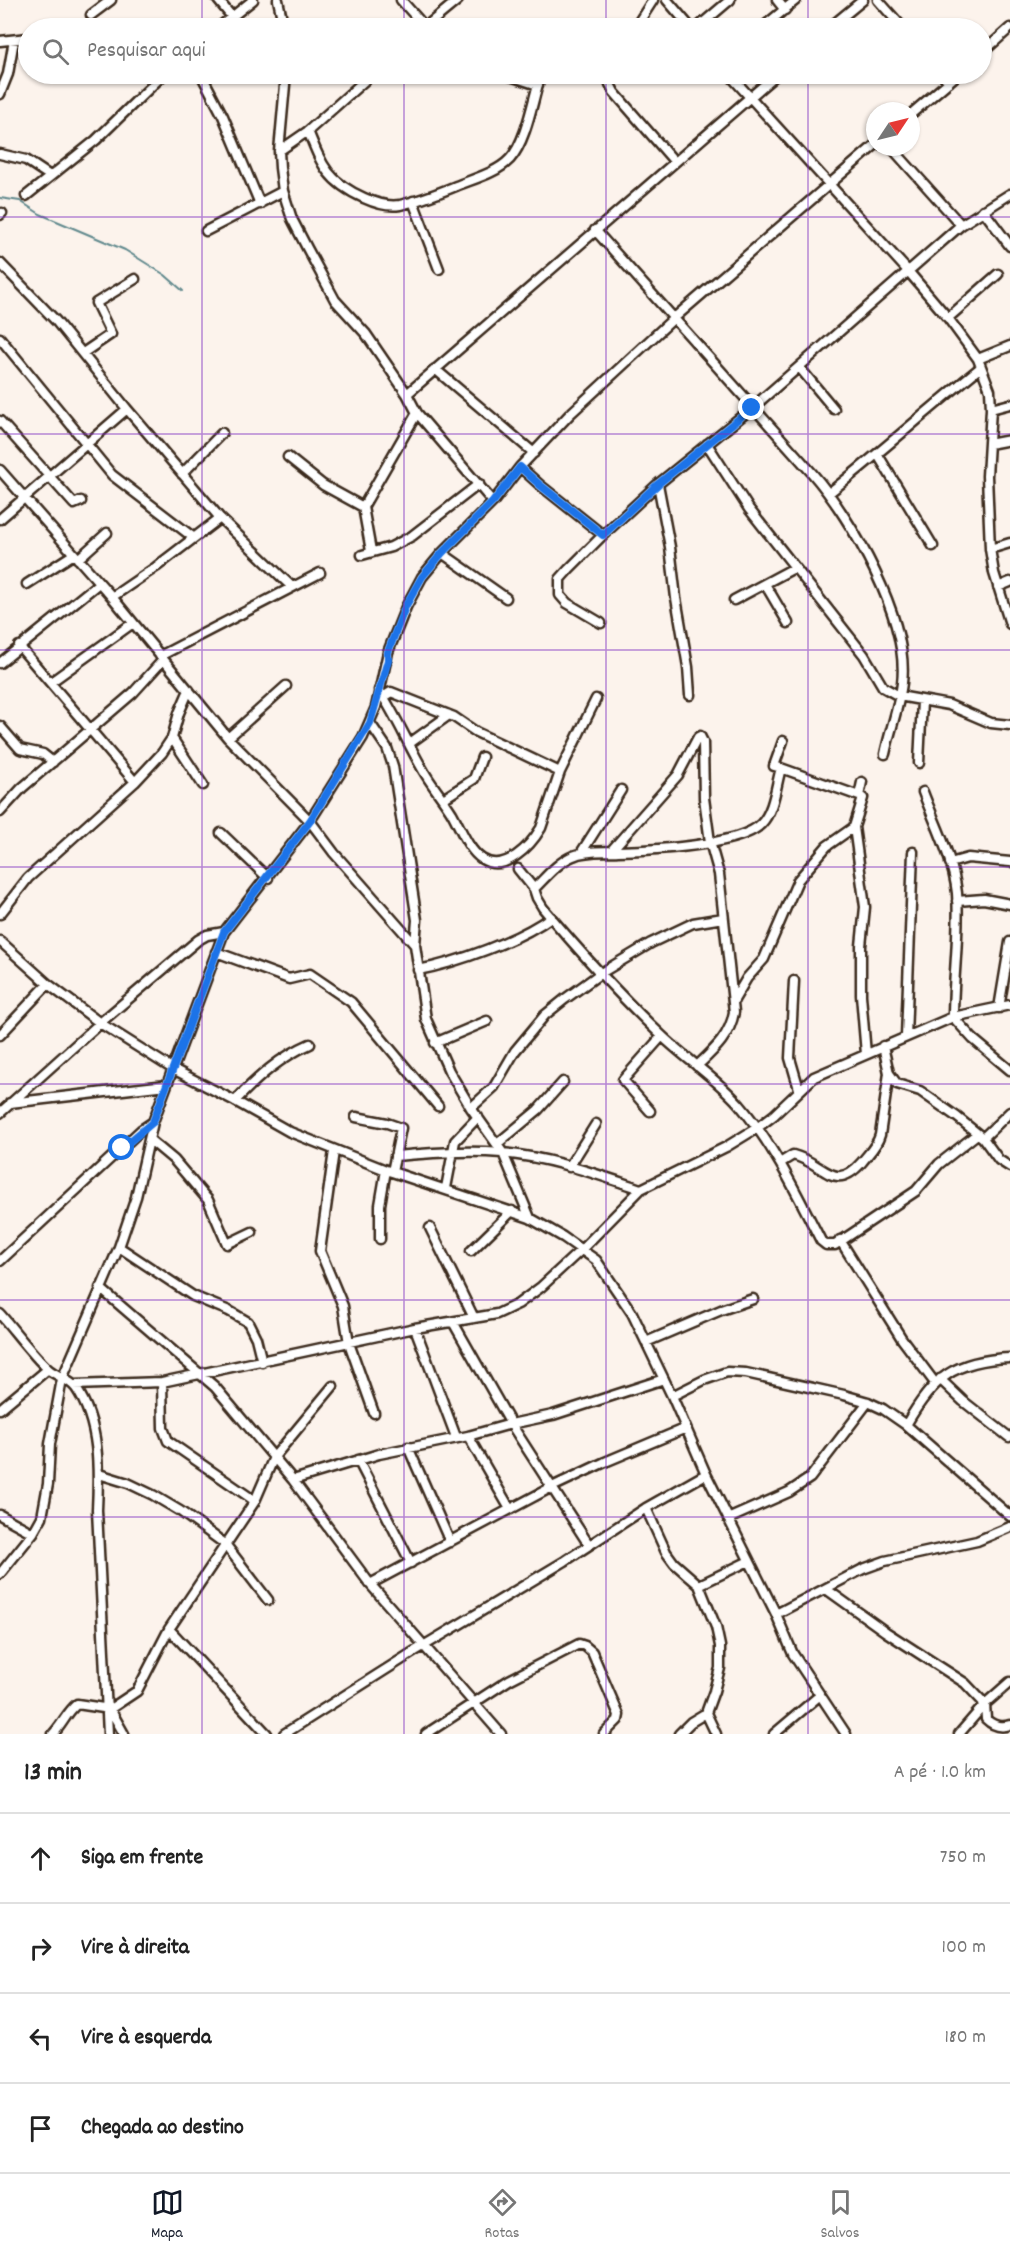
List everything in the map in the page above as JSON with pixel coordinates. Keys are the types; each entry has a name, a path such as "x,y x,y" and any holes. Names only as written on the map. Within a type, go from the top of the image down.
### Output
{"street":[{"path":"91,15 111,0"},
{"path":"218,0 232,17 253,0"},
{"path":"278,0 282,18"},
{"path":"401,0 416,18"},
{"path":"437,18 458,0"},
{"path":"641,18 653,0"},
{"path":"667,0 682,18"},
{"path":"673,7 681,0"},
{"path":"709,18 730,0"},
{"path":"777,0 785,10"},
{"path":"775,18 796,0"},
{"path":"841,18 863,0"},
{"path":"878,0 894,18"},
{"path":"992,44 1010,28"},
{"path":"0,41 18,39"},
{"path":"0,94 8,74 14,40"},
{"path":"26,196 96,140 154,84"},
{"path":"206,84 223,116 260,204"},
{"path":"285,84 279,151 283,191 292,219 335,300 366,334 407,394 417,413 493,502"},
{"path":"279,151 308,130 361,84"},
{"path":"308,130 322,164 336,183 371,201 387,206 399,205 496,169 509,160 518,146 538,85 535,84"},
{"path":"610,84 614,92 674,161"},
{"path":"738,84 908,271 948,318 980,363 990,390 992,409 987,476 990,549 998,587 1007,604 1010,624"},
{"path":"407,394 765,84"},
{"path":"920,106 947,84"},
{"path":"0,1574 33,1533 42,1517 50,1444 62,1379 119,1248 136,1197 153,1122 224,932 310,821 370,723 381,694 388,652 405,607 422,577 442,553 493,502 520,467 570,414 674,319 866,153"},
{"path":"0,154 26,160 50,176"},
{"path":"899,156 961,225"},
{"path":"206,231 283,191"},
{"path":"601,623 567,603 560,595 560,579 569,569 658,484 752,408 961,225 1010,194"},
{"path":"413,201 439,269"},
{"path":"983,210 1010,246"},
{"path":"595,230 829,493 843,513 868,560 890,608 897,630 902,682 885,754"},
{"path":"0,263 56,321 220,518 292,587"},
{"path":"948,318 998,274"},
{"path":"83,353 111,334 96,303 135,279"},
{"path":"0,338 112,476 194,538"},
{"path":"829,493 878,455 980,363 1010,346"},
{"path":"798,367 834,409"},
{"path":"435,369 534,453"},
{"path":"992,409 1010,404"},
{"path":"0,519 127,409"},
{"path":"417,413 363,507 367,553 391,547 412,536 479,484"},
{"path":"0,421 74,504 81,501"},
{"path":"182,474 222,433"},
{"path":"989,444 1010,440"},
{"path":"706,444 749,508 864,655 884,687 899,696 949,705 991,723 1010,725"},
{"path":"878,455 933,546"},
{"path":"288,456 323,484 363,507"},
{"path":"520,467 603,535"},
{"path":"0,470 112,597 228,738 310,821 334,853 415,945"},
{"path":"658,484 670,547 690,694"},
{"path":"112,597 220,518"},
{"path":"27,584 76,557 107,533"},
{"path":"990,549 1010,543"},
{"path":"442,553 506,597"},
{"path":"734,600 794,568"},
{"path":"0,812 22,788 133,693 161,658 320,573"},
{"path":"998,587 1010,582"},
{"path":"0,663 99,583"},
{"path":"765,584 788,623"},
{"path":"51,682 133,623"},
{"path":"19,646 135,782"},
{"path":"228,738 286,686"},
{"path":"0,914 28,878 135,782 172,738 189,690"},
{"path":"381,694 391,692 449,715 476,732 560,772"},
{"path":"381,694 426,775 465,837 478,856 488,862 514,858 537,836 560,772 596,699"},
{"path":"919,763 922,701"},
{"path":"410,743 449,715"},
{"path":"370,723 387,748 393,765 417,920 415,945 417,969 426,1019 435,1043 471,1108 503,1153 530,1218"},
{"path":"0,726 20,749 37,751 52,762"},
{"path":"611,851 678,775 700,736 703,742 704,798 710,842 719,874 734,1000 732,1022 725,1036 697,1066"},
{"path":"172,738 203,785"},
{"path":"783,741 774,766 863,798 854,827 865,907 861,946 861,995 866,1054"},
{"path":"443,799 474,779 482,757"},
{"path":"534,889 564,860 581,853 663,849 746,834 763,822 769,812 781,768"},
{"path":"859,796 862,782"},
{"path":"581,853 621,790"},
{"path":"923,792 950,863 957,902 953,1017 973,1039 1010,1070"},
{"path":"734,1000 747,978 764,959 798,880 827,846 854,827"},
{"path":"221,833 268,878"},
{"path":"906,1036 913,852"},
{"path":"950,863 968,858 1010,862"},
{"path":"518,869 551,916 601,973 662,1036 725,1089 757,1128 780,1163 821,1240 826,1245 834,1245 915,1191 939,1164 1010,1112"},
{"path":"957,902 984,899 1010,903"},
{"path":"417,969 448,963 527,932 551,916"},
{"path":"471,1108 494,1087 515,1051 544,1015 601,973 651,943 681,927 723,918"},
{"path":"0,1113 100,1023 198,940 207,935 224,932"},
{"path":"0,941 48,984 100,1023 173,1069 290,1132 389,1171 446,1188 530,1218 596,1260 632,1312 706,1474 776,1614 793,1654 846,1734"},
{"path":"999,1008 1010,942"},
{"path":"216,952 289,978 310,974 331,988 351,1002 438,1106"},
{"path":"794,981 790,1058 799,1089"},
{"path":"0,1035 48,984"},
{"path":"0,1314 48,1369 74,1385 162,1382 200,1376 415,1328 497,1314 518,1304 541,1287 582,1250 641,1189 687,1167 757,1128 774,1116 799,1089 814,1077 953,1017 1010,1005"},
{"path":"435,1043 487,1021"},
{"path":"650,1111 623,1080 662,1036"},
{"path":"235,1101 254,1080 276,1063 310,1044"},
{"path":"780,1163 794,1155 810,1160 833,1176 847,1175 854,1170 878,1142 889,1073 883,1046"},
{"path":"889,1073 897,1084 920,1091 980,1136 999,1160 1010,1167"},
{"path":"497,1144 538,1110 563,1082"},
{"path":"10,1103 166,1085"},
{"path":"356,1117 400,1127 401,1132 380,1205 380,1239"},
{"path":"446,1188 458,1136 478,1117"},
{"path":"0,1262 141,1130 153,1122"},
{"path":"569,1167 596,1124"},
{"path":"150,1140 174,1160 208,1200 226,1244 252,1232"},
{"path":"334,1151 320,1251 343,1306 349,1343 374,1413"},
{"path":"395,1156 453,1151 503,1153 545,1160 641,1189"},
{"path":"471,1251 512,1211"},
{"path":"430,1228 474,1318"},
{"path":"840,1240 902,1339 937,1381 1009,1437"},
{"path":"119,1248 193,1296 248,1322 256,1338 262,1362"},
{"path":"100,1288 214,1387 293,1480 370,1584 501,1734"},
{"path":"646,1342 753,1299"},
{"path":"453,1322 511,1424 589,1545"},
{"path":"415,1328 456,1437"},
{"path":"906,1425 918,1403 937,1381 967,1365 1010,1358"},
{"path":"0,1409 48,1369"},
{"path":"672,1396 704,1380 727,1372 746,1373 868,1402 906,1425 1010,1516"},
{"path":"293,1480 358,1460 553,1415 664,1379"},
{"path":"162,1382 163,1428 168,1441 255,1501"},
{"path":"74,1385 87,1409 93,1428 99,1474 98,1521 108,1734"},
{"path":"53,1734 77,1704 108,1709 137,1691 169,1629 255,1501 274,1457 333,1386"},
{"path":"728,1519 789,1492 810,1478 868,1402"},
{"path":"370,1584 604,1461 686,1428"},
{"path":"468,1436 510,1509"},
{"path":"408,1448 450,1542"},
{"path":"358,1460 411,1563"},
{"path":"99,1474 128,1483 153,1495 180,1511 225,1544 268,1600"},
{"path":"284,1734 294,1731 423,1646 565,1561 646,1508 706,1474"},
{"path":"646,1508 666,1552 674,1563 699,1586 716,1627 720,1646 720,1668 706,1713 691,1722 679,1734"},
{"path":"0,1515 33,1533"},
{"path":"776,1614 863,1569 885,1561 976,1541 1010,1527"},
{"path":"699,1586 749,1561"},
{"path":"826,1589 886,1632 965,1683 985,1704 986,1719 991,1725 1010,1726 1008,1734"},
{"path":"169,1629 267,1734"},
{"path":"426,1734 439,1731 474,1703 509,1680 579,1644 592,1652 619,1715 618,1720 604,1734"},
{"path":"959,1734 985,1704 1009,1684"},
{"path":"774,1734 819,1696"},
{"path":"108,1709 124,1734"},
{"path":"706,1713 716,1734"}],"waterway":[{"path":"0,198 20,201 40,214 125,250 165,275 183,291"}],"route":[{"path":"122,1148 153,1122 224,932 310,821 363,737 376,707 388,652 405,607 422,577 442,553 493,502 520,467 578,517 603,535 658,484 752,408"}]}
